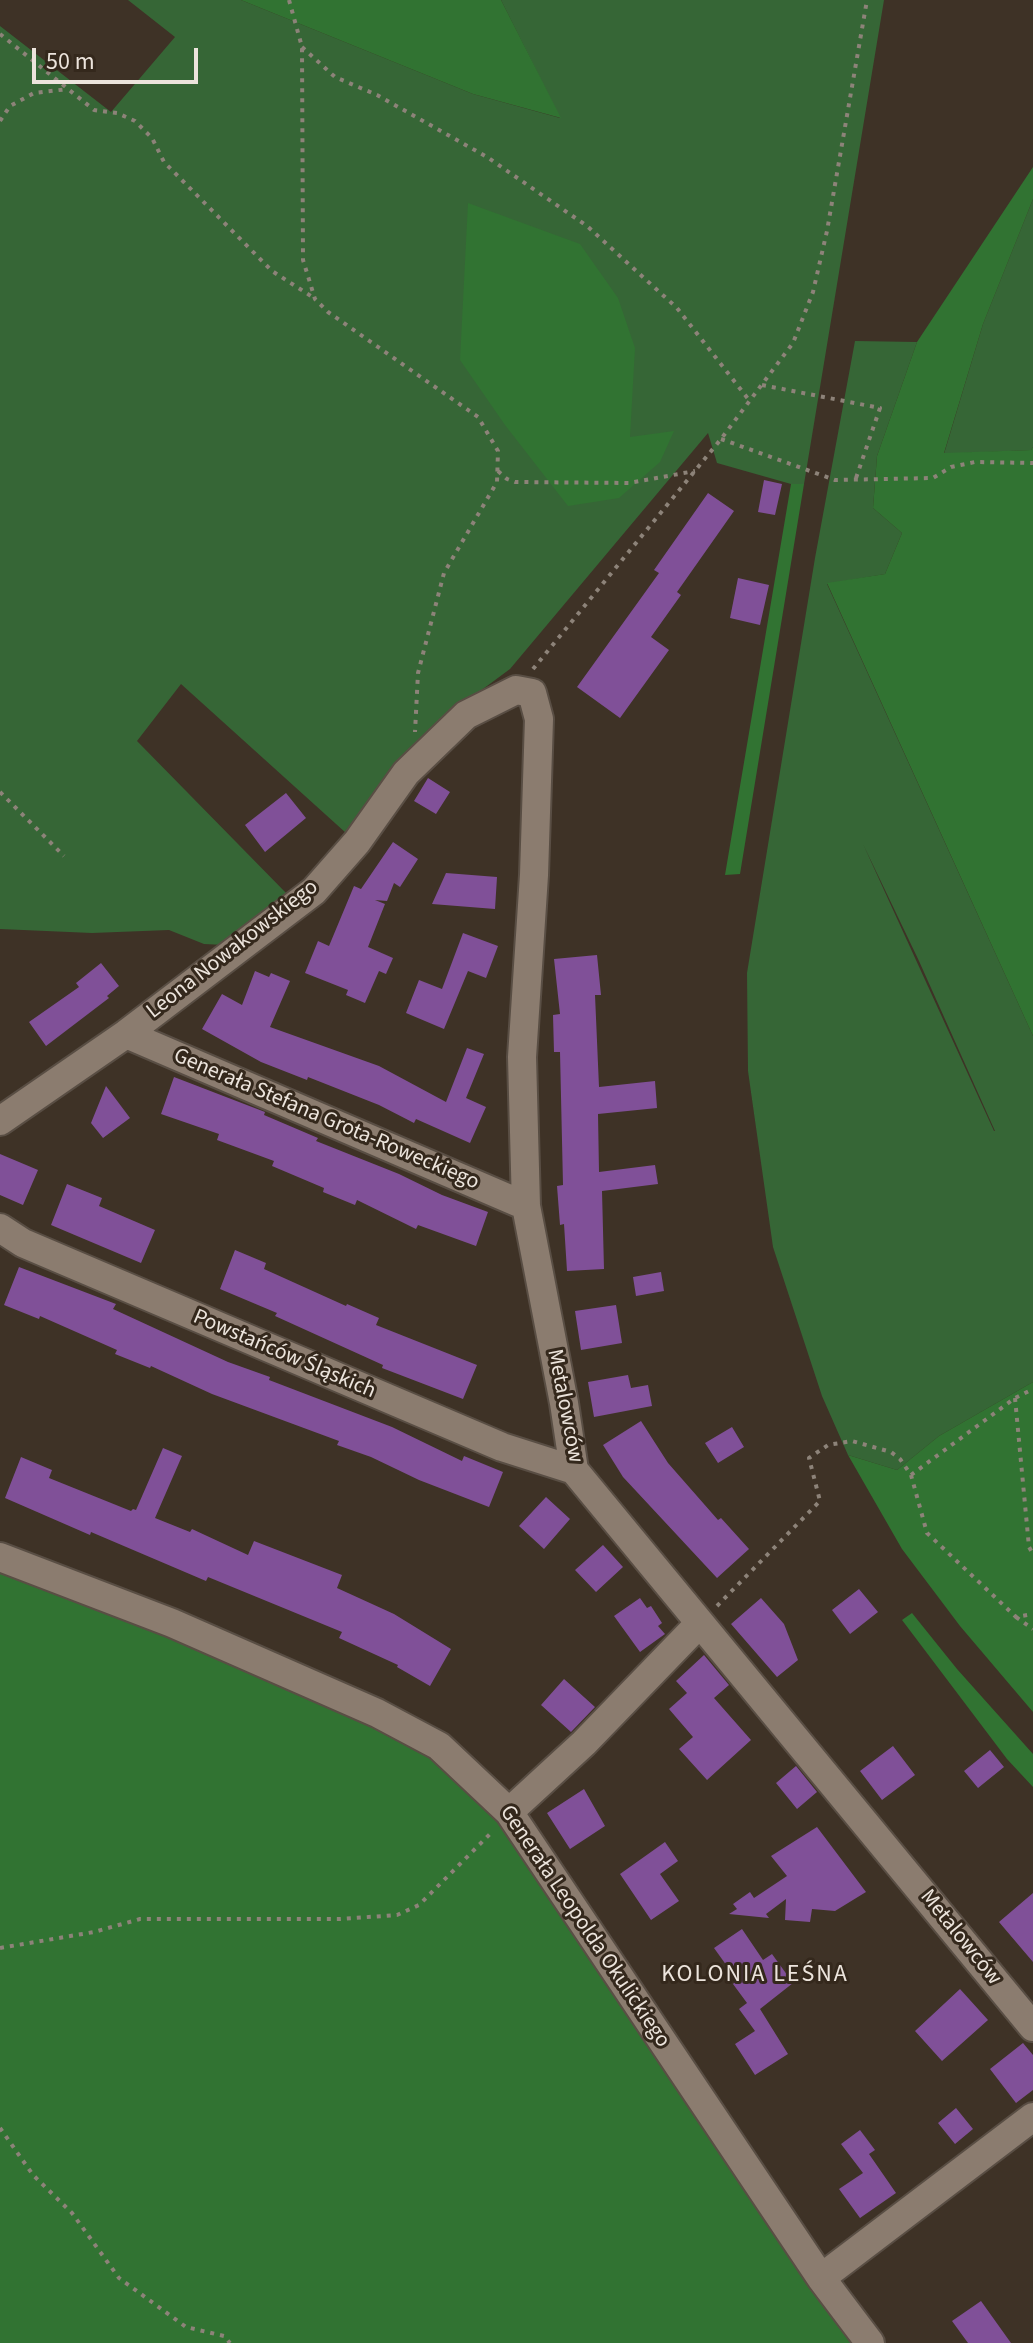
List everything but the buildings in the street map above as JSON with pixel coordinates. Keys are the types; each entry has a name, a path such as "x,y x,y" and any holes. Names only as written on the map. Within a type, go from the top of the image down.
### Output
{"street":[{"name":"Metalowców","path":"516,690 532,693 539,719 534,875 522,1057 526,1206 574,1470 1033,2027"},
{"name":"Leona Nowakowskiego","path":"0,1121 126,1034 314,891 357,842 420,758 466,715 516,690"},
{"name":"Generała Stefana Grota-Roweckiego","path":"126,1034 526,1206"},
{"name":"Powstańców Śląskich","path":"0,1228 23,1243 502,1447 574,1470"},
{"name":"Generała Leopolda Okulickiego","path":"0,1557 172,1623 377,1713 439,1746 509,1812 821,2278 870,2343"},
{"path":"509,1812 584,1743 699,1624"},
{"path":"821,2278 1033,2117"}],"path":[{"path":"289,0 302,47 303,260 315,299"},
{"path":"516,690 721,439 793,343 813,292 838,174 867,0"},
{"path":"0,34 94,110 117,113 135,121 152,138 164,162 272,271 478,417 498,451 497,482 444,573 418,673 414,726 420,758"},
{"path":"302,47 335,77 377,95 487,157 587,226 677,308 749,401"},
{"path":"0,121 10,106 34,93 68,89"},
{"path":"762,385 880,408 855,481"},
{"path":"721,439 835,480 933,478 951,467 975,462 1033,463"},
{"path":"498,471 507,479 526,483 629,483 695,471"},
{"path":"0,792 64,856"},
{"path":"911,1475 1015,1398 1033,1389"},
{"path":"1015,1398 1029,1547 1033,1554"},
{"path":"699,1624 820,1501 809,1458 828,1445 852,1441 891,1452 911,1475 927,1533 1016,1617 1033,1629"},
{"path":"1016,1617 1033,1614"},
{"path":"0,1948 94,1932 140,1919 340,1919 397,1915 419,1905 477,1849 509,1812"},
{"path":"0,2128 33,2175 72,2213 119,2278 186,2327 224,2336 230,2343"}],"green space":[{"path":"128,0 241,0 473,94 560,118 501,0 884,0 804,484 791,484 717,463 708,433 510,669 460,706 346,833 181,684 137,741 289,896 225,945 204,944 169,930 92,933 0,929 0,26 111,112 175,37"},
{"path":"241,0 501,0 561,118 473,94"},
{"path":"1033,167 1033,199 983,324 944,453 1031,450 1033,447 1033,1036 827,583 885,574 902,533 873,508 877,456 917,342"},
{"path":"1033,199 1033,447 1031,450 944,454 983,324"},
{"path":"468,203 580,244 618,298 635,348 630,437 674,431 660,462 619,498 568,506 505,425 460,360"},
{"path":"855,341 917,342 877,456 873,508 902,533 885,574 827,584 1033,1036 1033,1382 939,1436 897,1470 848,1455 822,1396 773,1247 748,1071 747,973 815,558","holes":["863,844 919,961 995,1131"]},
{"path":"791,484 804,484 740,874 725,875"},
{"path":"1033,1382 1033,1712 960,1626 902,1549 848,1455 897,1470 939,1436"},
{"path":"0,1571 177,1638 419,1748 501,1822 858,2343 0,2343"},
{"path":"912,1613 1033,1754 1033,1787 1007,1759 902,1620"}],"district":[{"name":"KOLONIA LEŚNA","path":"755,1976"}]}
